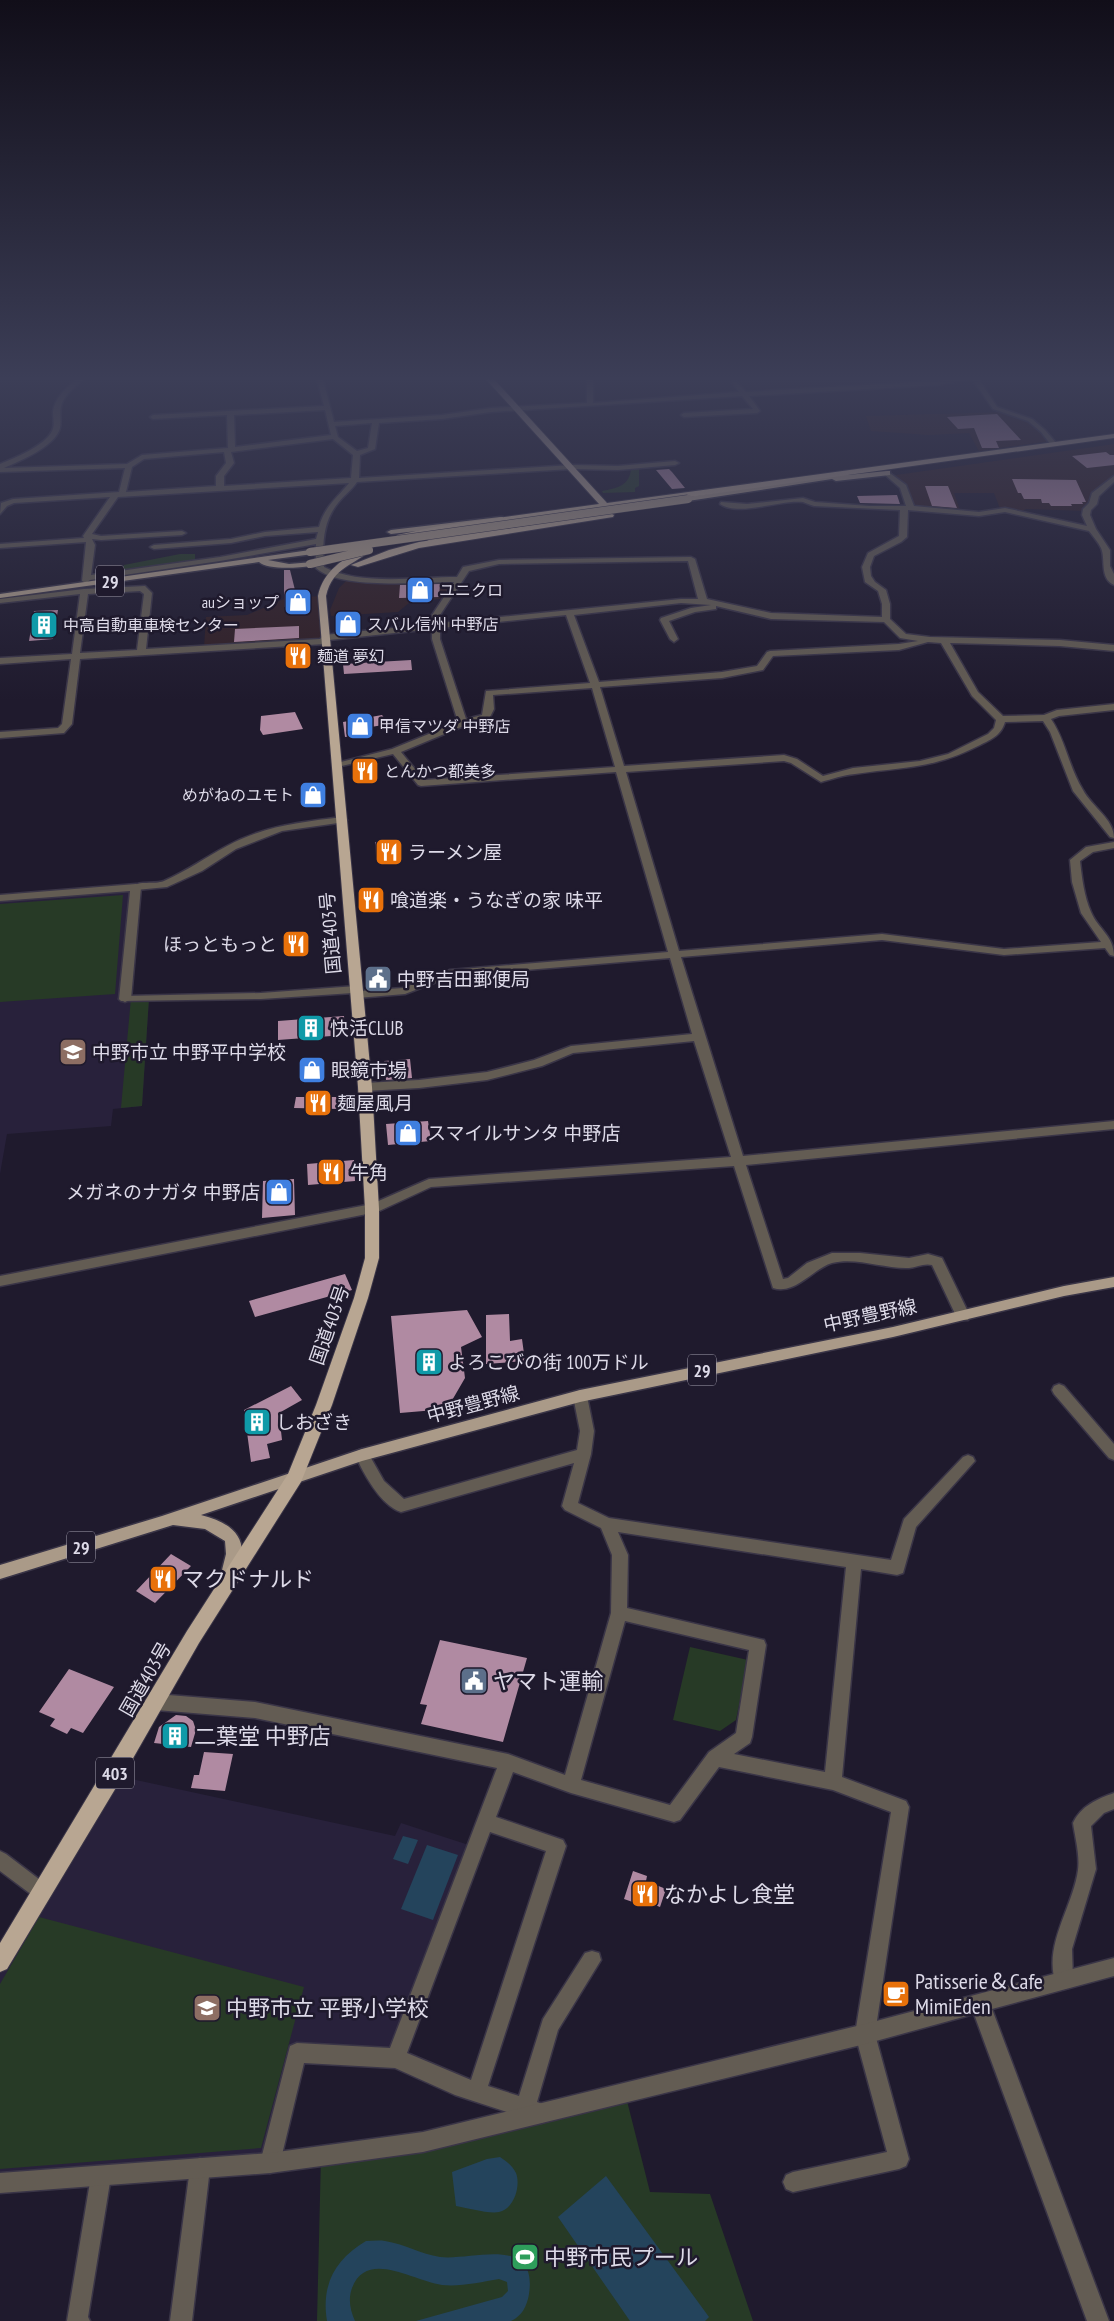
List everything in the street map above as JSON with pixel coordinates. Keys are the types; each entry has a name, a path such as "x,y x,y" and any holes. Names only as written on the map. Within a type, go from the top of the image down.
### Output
{"highway":[{"path":"585,484 613,514"},
{"name":"国道403号","path":"0,1962 227,1582 295,1477 324,1405 361,1298 372,1258 372,1209 365,1087 325,639 324,615 337,575 351,558 375,546 420,532 778,484"},
{"name":"国道403号","path":"337,575 358,564 419,545 800,484"},
{"path":"375,546 392,552"}],"main road":[{"name":"29","path":"219,565 311,549 787,484"},
{"name":"29","path":"0,596 249,561 391,532 480,520 511,519"},
{"name":"29","path":"249,561 289,566 310,564 380,548 569,521"},
{"name":"中野豊野線","path":"0,1572 162,1522 362,1455 580,1396 963,1316 1064,1291 1114,1282"},
{"path":"162,1522 180,1520 205,1522 226,1532 234,1545 232,1565 227,1582"}],"street":[{"path":"87,538 118,495 122,484"},
{"path":"220,484 220,489"},
{"path":"0,512 4,504 13,501 311,484"},
{"path":"354,484 329,510 321,541 319,566 321,570 337,575 368,580 460,579"},
{"path":"886,620 886,604 882,590 869,582 865,574 870,555 884,546 899,541 903,537 908,508 903,487 900,484"},
{"path":"1107,484 1095,495 1093,504 1087,509 1086,514 1092,529 1106,550 1114,583"},
{"path":"724,504 747,506 803,500 814,504 869,508 908,508 979,514 1005,510 1092,529"},
{"path":"154,547 231,541 266,534 323,529"},
{"path":"0,546 87,538 182,533"},
{"path":"87,538 91,545 86,580 220,560 321,541"},
{"path":"463,723 436,640 436,615 466,569 499,562 692,559 703,601"},
{"path":"0,601 84,591 142,588 148,593 141,652"},
{"path":"0,735 61,731 67,724 84,591"},
{"path":"0,661 325,639 681,601 703,601 771,616 886,620 903,636 930,640 1060,643 1114,648"},
{"path":"674,639 664,620 694,610 726,605"},
{"path":"569,613 595,684 699,1037 778,1284 792,1282 812,1266 832,1258 860,1258 909,1263 928,1259 937,1261 963,1316"},
{"path":"336,766 395,751 463,723 486,717 490,709 489,693 722,676 760,668 770,654 899,647 930,640"},
{"path":"944,640 974,694 982,704 1001,719 1046,718 1057,713 1114,707"},
{"path":"1046,718 1055,732 1078,791 1114,835"},
{"path":"395,751 421,783 784,758 821,779 853,771 920,764 951,756 991,736 998,730 1001,719"},
{"path":"0,898 163,885 198,869 232,847 280,828 342,820"},
{"path":"1111,949 1086,913 1077,882 1075,860 1090,849 1114,845"},
{"path":"136,887 125,998 405,991 450,972 882,937 938,942 956,948 1005,952 1111,949"},
{"path":"365,1087 419,1084 487,1076 538,1063 571,1050 606,1044 699,1037"},
{"path":"0,1281 372,1209 429,1183 738,1161 1114,1125"},
{"path":"1058,1390 1114,1454"},
{"path":"580,1396 587,1431 584,1454 570,1506 607,1524 897,1568 909,1524 968,1461"},
{"path":"362,1455 379,1486 401,1506 584,1454"},
{"path":"571,1785 619,1613 620,1555 607,1524"},
{"path":"833,1782 854,1562"},
{"path":"156,1702 255,1710 508,1762 571,1785 674,1814 715,1758 744,1737 758,1645 619,1613"},
{"path":"715,1758 833,1782 900,1807 865,2034 899,2159 793,2182"},
{"path":"396,2058 508,1762"},
{"path":"1064,1980 1063,1948 1086,1869 1082,1823 1098,1807 1114,1801"},
{"path":"477,2091 557,1846 484,1822"},
{"path":"0,1860 42,1892"},
{"path":"525,2107 550,2026 592,1960"},
{"path":"0,2183 270,2163 424,2142 865,2034 1114,1967"},
{"path":"980,2004 1098,2321"},
{"path":"270,2163 297,2053 396,2058 455,2085 544,2114"},
{"path":"180,2321 200,2168"},
{"path":"78,2321 102,2176"}],"shaded area":[{"path":"900,484 1106,484 1087,511 1026,509 1021,512 1001,511 994,493 954,493 961,513 911,508 903,487"},
{"path":"349,578 459,579 447,598 409,603 398,612 331,616 330,610 339,588"},
{"path":"322,596 325,641 204,648 206,617 247,615 286,598"},
{"name":"中野市立 中野平中学校","path":"136,887 125,998 149,998 142,1106 113,1109 111,1126 7,1134 0,1174 0,898"},
{"name":"中野市立 平野小学校","path":"113,1775 395,1836 401,1823 475,1847 396,2058 297,2053 270,2163 0,2183 0,1962"}],"green space":[{"path":"639,484 639,486 635,488 635,492 603,493 602,491 618,487"},
{"path":"180,554 195,554 195,565 121,577 124,565"},
{"path":"123,895 115,994 0,1002 0,904"},
{"path":"131,998 149,998 142,1106 121,1108"},
{"path":"690,1647 748,1660 736,1720 720,1731 673,1720"},
{"path":"39,1917 304,1987 261,2148 0,2169 0,1984"},
{"name":"中野市民プール","path":"625,2093 650,2192 710,2194 753,2321 317,2321 321,2156"}],"water":[{"path":"403,1836 418,1840 408,1864 393,1859"},
{"path":"427,1845 458,1855 433,1920 401,1909"},
{"path":"500,2157 513,2168 517,2178 517,2190 509,2206 499,2212 484,2212 456,2206 452,2172 487,2159"},
{"path":"606,2176 709,2317 705,2321 630,2321 558,2217"},
{"path":"366,2241 392,2242 440,2257 500,2254 513,2257 523,2263 529,2275 527,2303 521,2313 511,2321 416,2321 502,2297 508,2291 507,2282 499,2279 463,2285 442,2285 392,2270 379,2269 368,2271 359,2277 352,2288 350,2304 355,2321 327,2321 326,2296 333,2274 346,2256"}],"building":[{"path":"668,484 682,484 685,488 672,489"},
{"path":"1014,484 1078,484 1086,502 1082,502 1083,504 1071,504 1072,506 1051,506 1049,503 1042,503 1041,499 1024,499 1021,493 1018,493"},
{"path":"925,486 948,486 957,508 932,506"},
{"path":"897,495 900,504 860,503 857,496"},
{"path":"284,570 290,570 299,606 284,607"},
{"name":"ユニクロ","path":"440,584 439,597 399,598 400,585"},
{"name":"中高自動車車検センター","path":"58,610 53,639 29,641 34,611"},
{"path":"358,616 359,627 337,628 336,617"},
{"path":"299,626 299,638 234,642 235,629"},
{"path":"411,660 412,670 344,674 343,664"},
{"path":"295,712 303,729 263,735 260,730 261,716"},
{"name":"甲信マツダ 中野店","path":"382,715 389,724 365,728 367,733 345,737 343,722"},
{"name":"とんかつ都美多","path":"375,765 376,776 354,777 354,766"},
{"name":"ラーメン屋","path":"391,841 393,856 376,857 375,842"},
{"name":"喰道楽・うなぎの家 味平","path":"375,894 378,905 366,907 364,895"},
{"name":"中野吉田郵便局","path":"378,975 379,988 368,989 368,976"},
{"name":"快活CLUB","path":"344,1016 345,1035 278,1040 278,1021"},
{"path":"410,1059 412,1078 386,1080 384,1061"},
{"name":"眼鏡市場","path":"321,1061 321,1078 304,1079 303,1062"},
{"name":"麺屋風月","path":"296,1097 342,1097 340,1109 294,1108"},
{"name":"スマイルサンタ 中野店","path":"428,1121 431,1141 388,1145 386,1124"},
{"name":"牛角","path":"354,1160 355,1181 308,1185 307,1164"},
{"name":"メガネのナガタ 中野店","path":"294,1179 295,1215 262,1218 263,1181"},
{"path":"345,1274 352,1290 255,1317 249,1301"},
{"name":"よろこびの街 100万ドル","path":"467,1310 482,1337 461,1347 465,1378 447,1409 400,1413 391,1316"},
{"path":"509,1314 510,1341 522,1339 525,1361 486,1364 486,1315"},
{"name":"しおざき","path":"291,1386 302,1400 279,1413 282,1440 267,1444 270,1458 251,1462 244,1410"},
{"name":"マクドナルド","path":"171,1554 191,1566 155,1603 136,1591"},
{"name":"ヤマト運輸","path":"440,1640 527,1658 503,1742 421,1724 427,1705 420,1704"},
{"path":"69,1669 114,1687 83,1733 71,1728 67,1734 50,1726 55,1719 39,1712"},
{"name":"二葉堂 中野店","path":"176,1715 186,1716 193,1721 196,1730 191,1747 154,1743 159,1727"},
{"path":"204,1752 233,1754 225,1791 191,1788 194,1775 199,1775"},
{"name":"なかよし食堂","path":"633,1871 647,1876 646,1881 666,1889 660,1907 645,1901 644,1906 624,1899"},
{"name":"Patisserie＆Cafe MimiEden","path":"906,1988 908,1999 899,2000 900,2004 886,2005 884,1989"}],"place":[{"name":"ユニクロ","path":"420,590"},
{"name":"auショップ","path":"298,602"},
{"name":"スバル信州 中野店","path":"348,624"},
{"name":"中高自動車車検センター","path":"44,625"},
{"name":"麺道 夢幻","path":"298,656"},
{"name":"甲信マツダ 中野店","path":"360,726"},
{"name":"とんかつ都美多","path":"365,771"},
{"name":"めがねのユモト","path":"313,795"},
{"name":"ラーメン屋","path":"389,852"},
{"name":"喰道楽・うなぎの家 味平","path":"371,900"},
{"name":"ほっともっと","path":"296,944"},
{"name":"中野吉田郵便局","path":"378,979"},
{"name":"快活CLUB","path":"311,1028"},
{"name":"中野市立 中野平中学校","path":"73,1052"},
{"name":"眼鏡市場","path":"312,1070"},
{"name":"麺屋風月","path":"318,1103"},
{"name":"スマイルサンタ 中野店","path":"408,1133"},
{"name":"牛角","path":"331,1172"},
{"name":"メガネのナガタ 中野店","path":"279,1192"},
{"name":"よろこびの街 100万ドル","path":"429,1362"},
{"name":"しおざき","path":"257,1422"},
{"name":"マクドナルド","path":"163,1579"},
{"name":"ヤマト運輸","path":"474,1681"},
{"name":"二葉堂 中野店","path":"175,1736"},
{"name":"なかよし食堂","path":"645,1894"},
{"name":"Patisserie＆Cafe MimiEden","path":"896,1994"},
{"name":"中野市立 平野小学校","path":"207,2008"},
{"name":"中野市民プール","path":"525,2257"}]}
